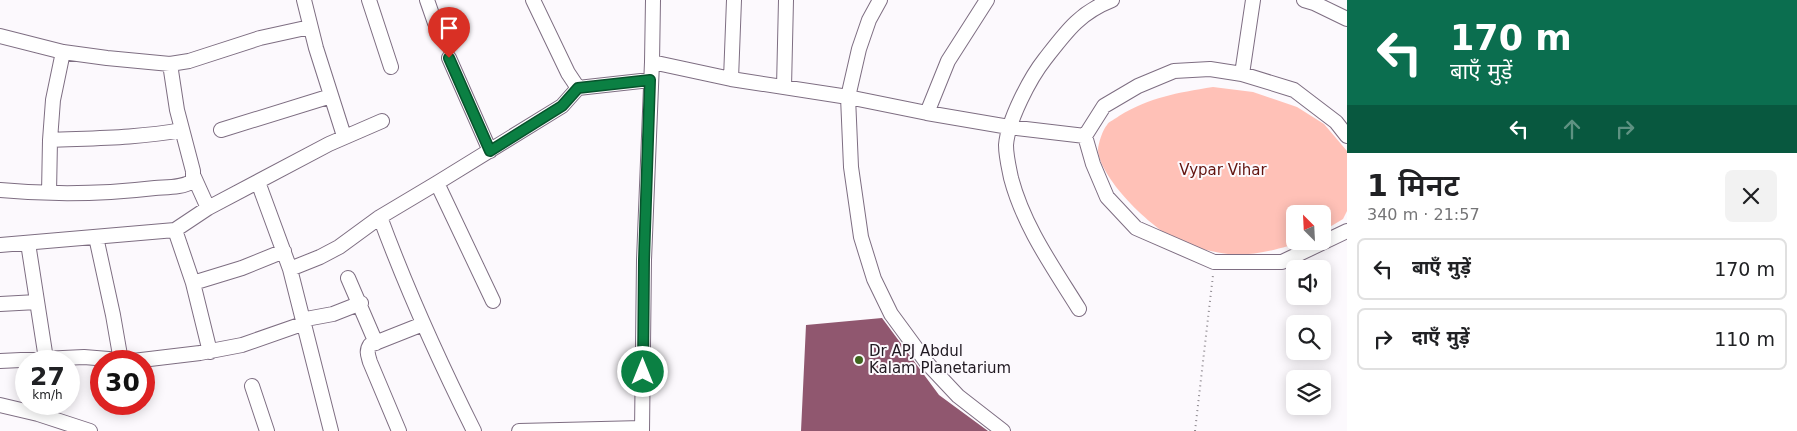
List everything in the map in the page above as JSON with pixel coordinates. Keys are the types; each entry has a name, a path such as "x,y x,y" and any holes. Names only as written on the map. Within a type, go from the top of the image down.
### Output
{"street":[{"path":"304,0 310,27 344,136"},
{"path":"369,0 391,67"},
{"path":"427,0 434,23"},
{"path":"533,0 568,73 578,88"},
{"path":"519,431 642,430 644,260 653,0"},
{"path":"731,80 734,0"},
{"path":"784,87 786,0"},
{"path":"880,0 869,20 859,49 848,97 851,167 861,237 874,279 891,314 927,363 958,396 1003,431"},
{"path":"927,113 948,62 987,0"},
{"path":"1079,309 1035,238 1017,199 1008,164 1006,145 1009,127 1034,72 1070,26 1093,3 1112,0"},
{"path":"1242,74 1253,0"},
{"path":"1304,0 1347,20"},
{"path":"0,36 63,52 170,64 190,61 260,38 310,27"},
{"path":"49,192 53,100 63,52"},
{"path":"449,58 490,151"},
{"path":"652,62 731,80 848,97 1009,127 1085,136"},
{"path":"170,64 175,101 194,177 208,208"},
{"path":"1347,136 1336,122 1294,90 1242,74 1210,69 1174,71 1138,86 1104,106 1085,136 1093,164 1108,197 1136,228 1214,262 1282,262 1347,231"},
{"path":"290,269 339,247 380,216 562,106 578,88 650,80"},
{"path":"221,130 331,96"},
{"path":"0,245 175,230 208,208 344,136 382,121"},
{"path":"50,140 124,138 157,135 182,130"},
{"path":"0,190 49,192 129,191 189,184 193,181 194,177"},
{"path":"258,182 290,269 332,431"},
{"path":"437,183 493,301"},
{"path":"380,216 402,276 474,431"},
{"path":"175,230 193,283 210,352"},
{"path":"96,237 114,315 119,350"},
{"path":"28,243 45,350"},
{"path":"193,283 242,268 284,251"},
{"path":"348,278 361,303 376,343"},
{"path":"0,304 37,302"},
{"path":"155,358 210,352 242,345 305,323 306,320 333,314 361,303"},
{"path":"399,431 367,354 368,348 370,345 423,324"},
{"path":"0,361 15,360"},
{"path":"252,386 267,431"},
{"path":"0,405 38,414 90,431"}],"path":[{"path":"1195,431 1214,262"}],"green space":[{"name":"Vypar Vihar","path":"1213,87 1253,92 1297,107 1324,124 1347,151 1347,211 1343,219 1331,226 1331,205 1286,205 1286,247 1265,252 1236,255 1194,247 1183,243 1159,228 1131,204 1108,176 1101,162 1098,147 1105,127 1109,122 1142,104 1175,94"}],"building":[{"name":"Dr APJ Abdul Kalam Planetarium","path":"882,318 939,395 988,431 801,431 806,325"}],"place":[{"name":"Dr APJ Abdul Kalam Planetarium","path":"859,360"}],"route":[{"path":"449,58 490,151 562,106 578,88 650,80 644,260 643,372"}]}
